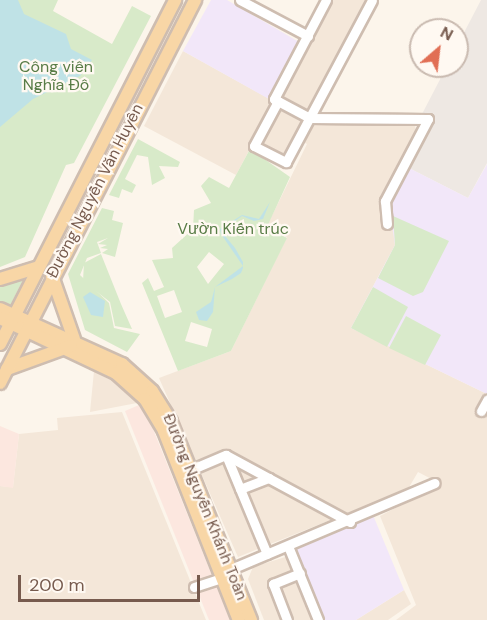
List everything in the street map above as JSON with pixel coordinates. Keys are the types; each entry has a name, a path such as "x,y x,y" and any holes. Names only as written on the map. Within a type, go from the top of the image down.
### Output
{"main road":[{"name":"Đường Nguyễn Văn Huyên","path":"0,344 8,319 37,268 76,188 175,0"},
{"name":"Đường Nguyễn Văn Huyên","path":"0,383 91,195 195,0"},
{"path":"108,127 123,135"},
{"path":"76,188 91,195"},
{"path":"0,279 37,268"},
{"path":"7,369 72,344 52,276"},
{"name":"Đường Nguyễn Khánh Toàn","path":"0,309 8,319 122,364 152,391 190,470 226,574 239,620"},
{"name":"Đường Nguyễn Khánh Toàn","path":"72,344 124,378 151,407 226,574 251,620"}],"street":[{"path":"240,0 308,36"},
{"path":"326,0 254,146 286,162 372,0"},
{"path":"276,100 309,118 428,119 385,201 387,224"},
{"path":"481,411 487,400"},
{"path":"190,470 226,456 350,522"},
{"path":"226,456 267,554"},
{"path":"240,489 269,478"},
{"path":"194,587 267,554 350,522 435,483"},
{"path":"288,546 318,620"},
{"path":"287,620 273,584 300,573"}],"shaded area":[{"path":"211,0 227,0 299,42 269,99 183,51"},
{"path":"330,0 367,0 283,159 257,145"},
{"path":"481,0 487,0 487,163 468,198 405,166 431,116 422,114 441,78 469,78 469,23"},
{"path":"183,51 275,102 236,175 144,126"},
{"path":"310,120 415,122 416,136 391,201 395,245 351,328 487,394 480,407 487,404 487,620 396,620 416,605 380,516 441,484 418,472 408,489 238,557 159,378 231,351 287,237 266,228 307,144 300,140"},
{"path":"487,164 487,394 351,328 395,245 388,199 405,166 468,198"},
{"path":"94,371 116,383 137,403 90,412"},
{"path":"139,405 153,429 230,620 209,620 125,411"},
{"path":"122,412 206,620 0,620 0,486 13,487 19,434 58,430 57,418"},
{"path":"0,426 19,434 13,488 0,486"},
{"path":"373,515 404,590 356,620 325,620 296,548"},
{"path":"298,553 325,620 264,620 248,579 253,567"},
{"path":"404,590 411,604 388,620 356,620"}],"green space":[{"name":"Công viên Nghĩa Đô","path":"0,0 58,0 53,11 112,44 132,6 151,16 74,163 66,165 25,257 0,267"},
{"path":"138,139 180,162 178,167 159,166 165,178 152,185 148,157 137,155 125,179 136,185 132,193 122,189 119,198 109,195"},
{"name":"Vườn Kiến trúc","path":"250,149 290,177 267,227 287,238 231,351 178,371 142,283 148,278 154,291 164,287 152,260 173,258 172,248 193,229 194,210 211,203 201,186 209,177 229,188","holes":["209,252 224,264 208,284 197,267","174,290 182,312 165,318 157,296","191,322 212,329 207,347 185,341"]},
{"path":"102,208 114,211 112,220 123,223 115,257 102,253 108,249 100,248 107,245 98,244 108,238 97,242 101,253 87,258 80,275 109,303 114,328 140,334 127,352 85,330 68,274"},
{"path":"393,216 449,241 423,292 413,296 378,278 395,245"},
{"path":"101,254 132,329 115,326 110,302 83,281 84,263"},
{"path":"25,276 10,306 0,304 0,284"},
{"path":"373,287 408,307 387,347 351,328"},
{"path":"406,316 441,335 425,365 389,348"}],"water":[{"path":"0,0 18,0 24,14 66,34 71,49 92,60 80,76 33,99 0,127"},
{"path":"270,202 263,219 254,221 242,216 221,231 235,248 243,266 221,234 220,229 242,215 259,219"},
{"path":"243,266 241,273 215,287"},
{"path":"215,287 213,312 207,321 199,320 196,312 211,302"},
{"path":"90,292 105,301 103,317 91,315 83,297"}]}
